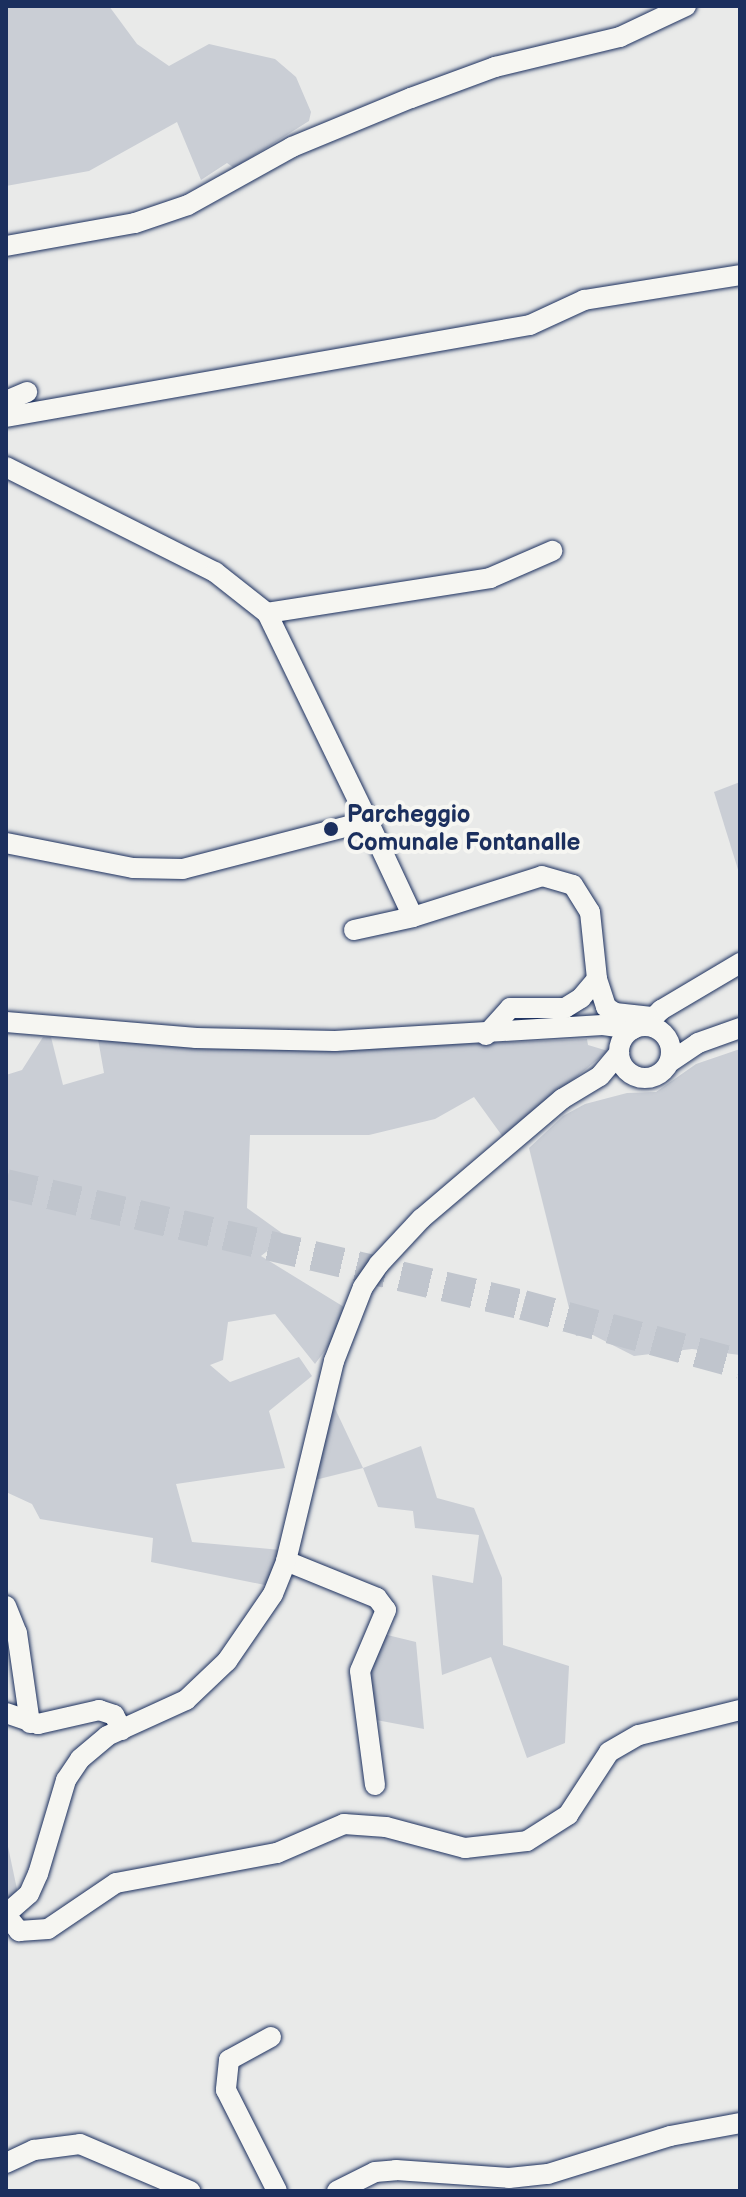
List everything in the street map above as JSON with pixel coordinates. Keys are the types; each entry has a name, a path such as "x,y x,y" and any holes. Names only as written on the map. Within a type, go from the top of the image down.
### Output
{"street":[{"path":"6,246 135,223 188,205 292,147 411,98 495,67 620,37 686,6"},
{"path":"6,417 530,325 584,300 740,275"},
{"path":"6,401 27,392"},
{"path":"6,467 215,572 267,613 413,917"},
{"path":"267,613 490,578 552,551"},
{"path":"6,843 123,867 183,869 368,821"},
{"path":"354,930 413,917 542,876 573,885 590,912 597,979 606,1007 634,1034"},
{"path":"587,1086 634,1034 740,963"},
{"path":"486,1035 510,1008 565,1008 581,998 597,979"},
{"path":"670,1062 667,1038 669,1018 682,1000"},
{"path":"6,1022 196,1038 335,1041 587,1028 698,1043"},
{"path":"740,1028 698,1043 670,1062 657,1076 637,1076 587,1086 562,1099 421,1219 363,1287 327,1385 286,1561 273,1594 227,1661 186,1700 93,1745 73,1770 29,1894 6,1914 19,1931 48,1929 116,1883 277,1853 344,1824 386,1827 465,1848 527,1841 568,1815 609,1752 639,1735 740,1710"},
{"path":"634,1034 624,1067 637,1076"},
{"path":"286,1561 377,1598 386,1610 360,1671 375,1785"},
{"path":"6,1606 17,1633 30,1723"},
{"path":"6,1713 30,1723 99,1710 114,1715 122,1730"},
{"path":"271,2037 229,2060 226,2090 277,2191"},
{"path":"337,2191 375,2172 396,2170 509,2178 548,2174 670,2136 740,2123"},
{"path":"6,2163 42,2147 80,2144 190,2191"}],"shaded area":[{"path":"6,6 109,6 137,44 169,66 209,44 275,59 296,77 311,112 309,121 234,168 227,163 201,180 177,122 89,171 6,186"},
{"path":"740,782 740,876 714,792"},
{"path":"43,1037 51,1037 63,1085 104,1073 98,1039 364,1048 587,1039 588,1045 608,1051 503,1137 474,1097 435,1119 369,1135 250,1135 247,1208 286,1236 261,1256 344,1307 332,1341 315,1364 275,1314 228,1322 223,1360 210,1365 230,1382 299,1357 312,1376 269,1411 285,1468 176,1484 192,1542 281,1550 270,1586 151,1562 153,1538 40,1519 32,1504 6,1492 6,1075 22,1070"},
{"path":"740,1049 740,1355 692,1349 634,1356 591,1334 576,1336 529,1148 563,1116 585,1104 627,1093 656,1092 696,1064"},
{"path":"331,1400 363,1468 311,1481"},
{"path":"421,1446 437,1498 474,1508 502,1578 503,1645 569,1666 565,1743 527,1758 491,1657 442,1675 432,1575 473,1583 479,1535 415,1528 413,1511 378,1507 363,1468"},
{"path":"379,1633 416,1642 424,1729 371,1719 366,1667"},
{"path":"6,1842 18,1894 6,1904"}],"tunnel":[{"path":"6,1184 523,1305 740,1364"}],"place":[{"name":"Parcheggio Comunale Fontanalle","path":"331,829"}]}
